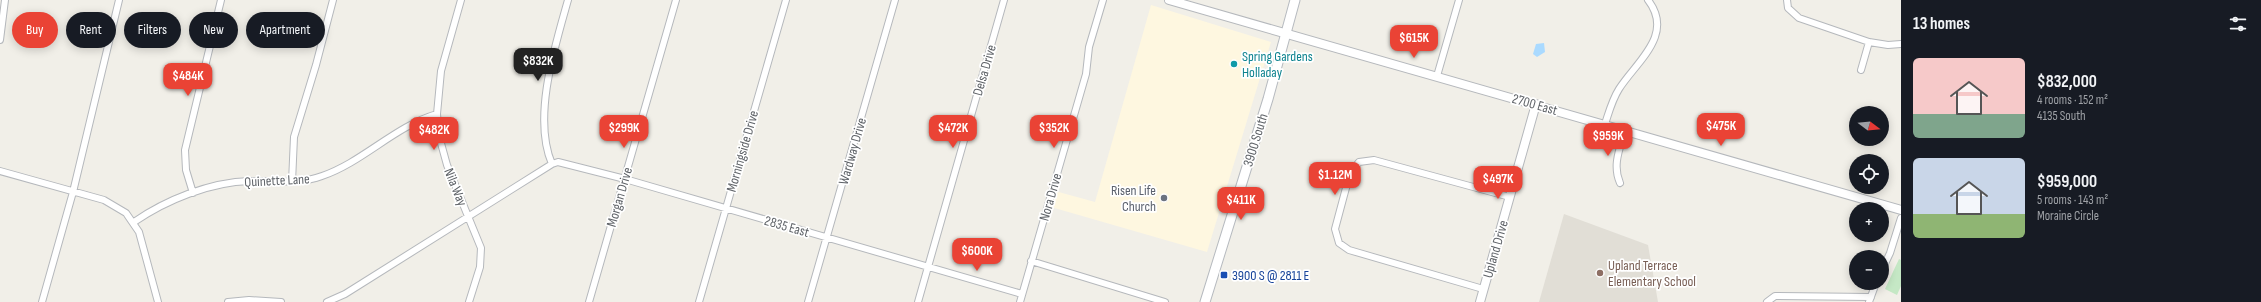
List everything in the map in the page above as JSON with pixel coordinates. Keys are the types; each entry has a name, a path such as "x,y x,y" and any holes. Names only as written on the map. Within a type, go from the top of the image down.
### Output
{"main road":[{"name":"3900 South","path":"1205,302 1268,99 1295,0"}],"street":[{"path":"0,40 5,0"},
{"path":"42,302 73,192 119,0"},
{"path":"193,193 186,170 185,150 220,0"},
{"path":"292,182 294,137 316,65 333,0"},
{"name":"Nila Way","path":"461,0 441,71 437,114 444,156 479,239 481,252 480,267 469,302"},
{"path":"327,302 345,294 552,164 544,141 548,77 568,0"},
{"name":"Morgan Drive","path":"589,302 676,0"},
{"name":"Morningside Drive","path":"699,302 786,0"},
{"name":"Wardway Drive","path":"808,302 895,0"},
{"name":"Delsa Drive","path":"918,302 1004,0"},
{"name":"Nora Drive","path":"1020,302 1086,74 1089,47 1103,0"},
{"name":"2700 East","path":"1169,0 1536,104 1901,210"},
{"path":"1437,76 1459,0"},
{"path":"1605,124 1618,91 1631,71 1645,57 1653,43 1656,33 1656,17 1648,0"},
{"path":"1787,0 1788,8 1799,18 1869,42 1888,45 1901,44"},
{"path":"1861,70 1869,42"},
{"name":"Upland Drive","path":"1480,302 1536,104"},
{"name":"Quinette Lane","path":"134,222 145,214 193,193 248,181 292,182 316,178 331,172 419,120 437,114"},
{"path":"1620,183 1616,174 1616,162 1625,130"},
{"path":"1484,289 1349,250 1342,246 1337,239 1336,226 1350,173 1360,162 1374,160 1510,198"},
{"name":"2835 East","path":"552,164 565,163 625,179 1022,294"},
{"path":"0,171 104,200 121,210 134,222 141,237 158,302"},
{"path":"1889,255 1901,218"},
{"path":"1031,262 1165,302"},
{"path":"1767,302 1775,296 1870,300 1874,290"},
{"path":"228,302 249,300 282,302"}],"shaded area":[{"path":"1151,5 1271,42 1207,252 1051,207 1055,191 1095,202"},
{"name":"Upland Terrace Elementary School","path":"1564,214 1648,245 1658,302 1539,302"}],"green space":[{"path":"1899,259 1901,260 1901,286 1897,295 1887,290 1889,290 1889,280"}],"water":[{"path":"1544,43 1545,52 1537,57 1533,54 1536,44"}],"place":[{"name":"Spring Gardens Holladay","path":"1234,64"},
{"name":"Risen Life Church","path":"1164,198"},
{"name":"Upland Terrace Elementary School","path":"1600,273"},
{"name":"3900 S @ 2811 E","path":"1224,275"}]}
